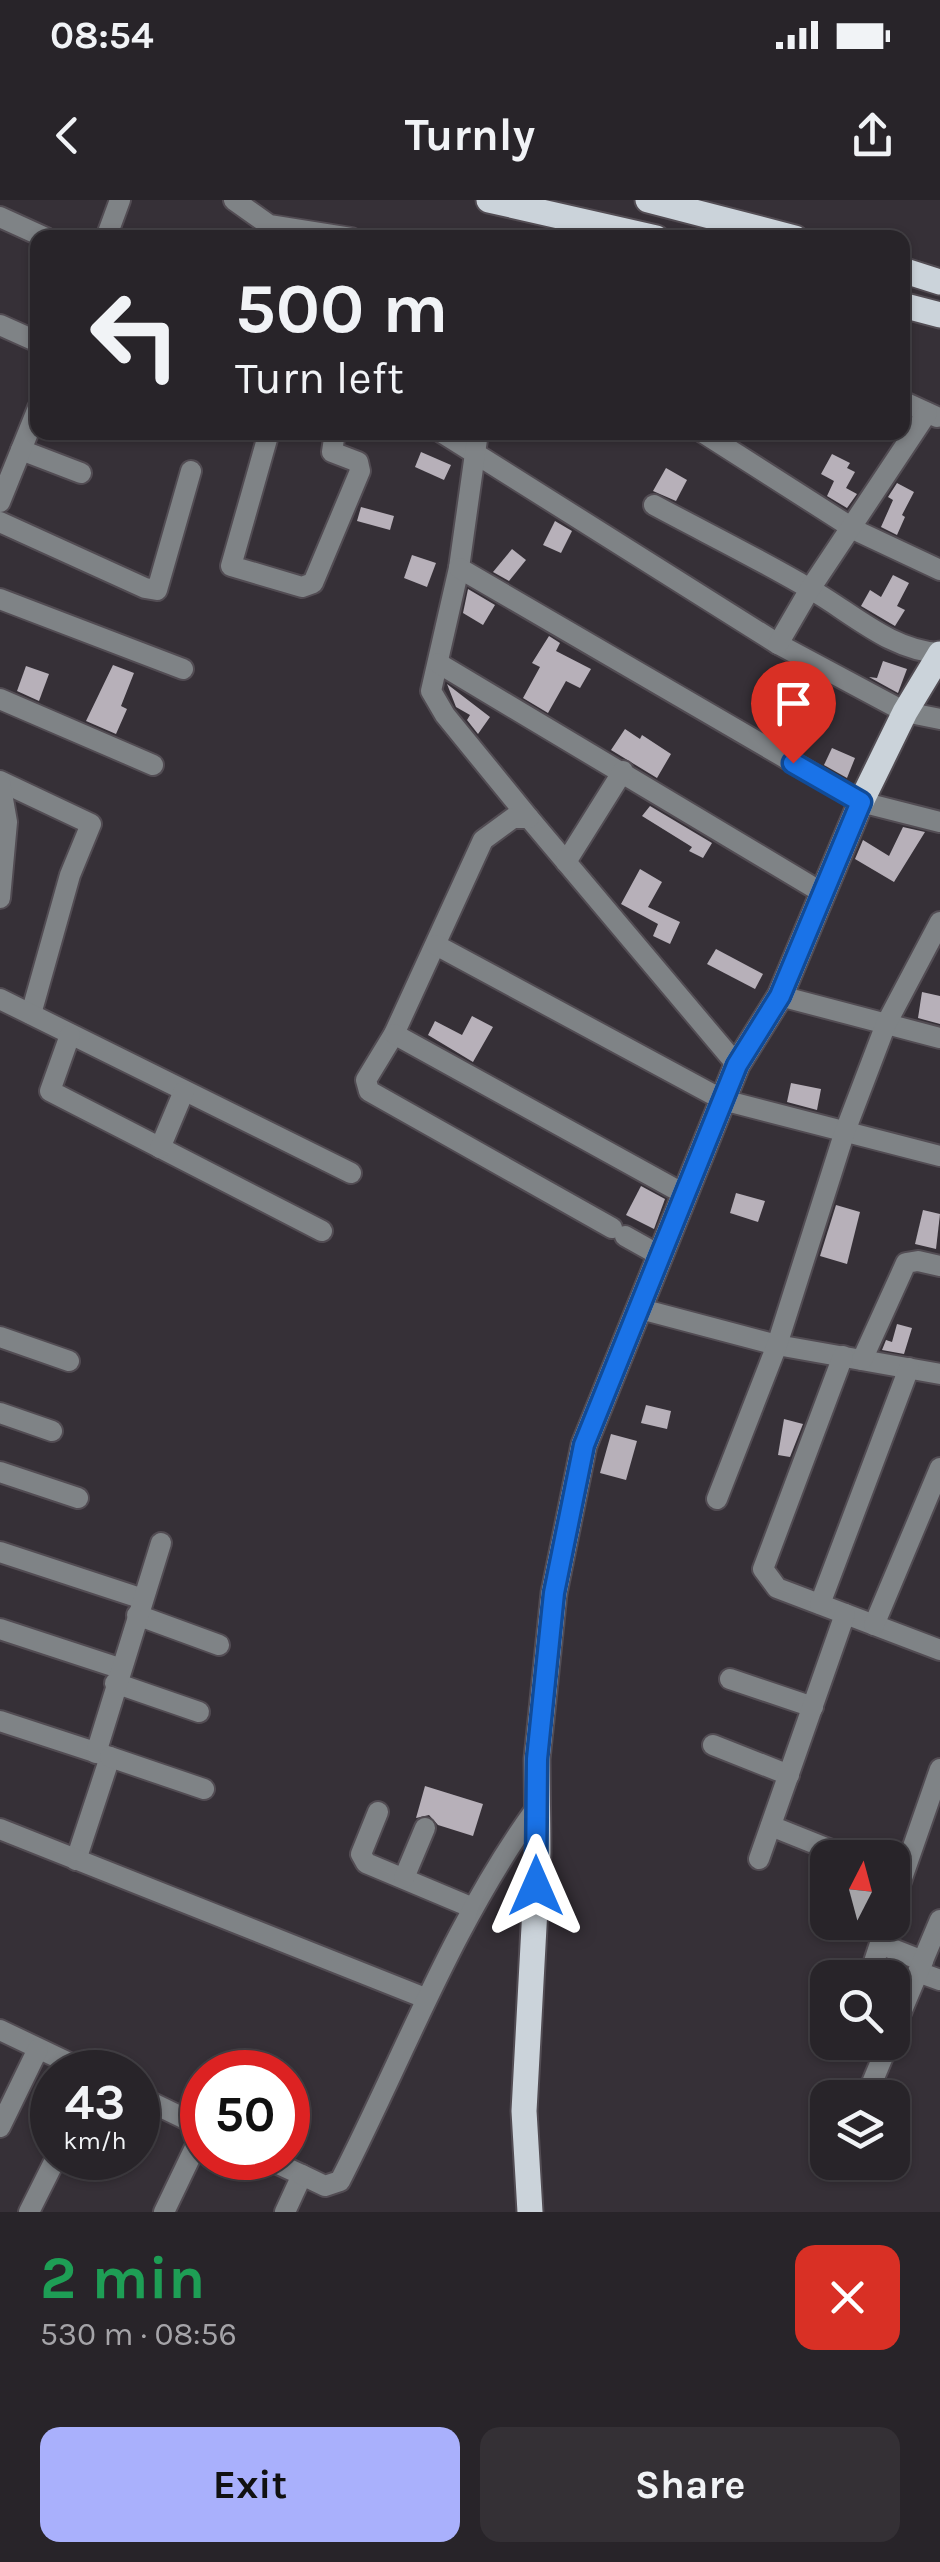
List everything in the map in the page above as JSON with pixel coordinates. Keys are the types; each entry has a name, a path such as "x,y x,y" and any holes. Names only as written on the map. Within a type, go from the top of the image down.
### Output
{"main road":[{"path":"489,200 621,230"},
{"path":"648,200 764,230"},
{"path":"910,273 940,282"},
{"path":"910,306 940,315"},
{"path":"530,2212 524,2111 538,1854 535,1810 554,1593 584,1445 737,1065 780,996 861,802 905,712 940,654"}],"street":[{"path":"109,230 120,200"},
{"path":"234,200 266,230"},
{"path":"0,217 30,231"},
{"path":"0,325 30,338"},
{"path":"778,644 852,527 934,415 910,405"},
{"path":"0,502 30,427"},
{"path":"267,440 231,566 302,587 313,583 360,471 358,462 330,450 333,440"},
{"path":"715,440 852,527 940,570"},
{"path":"737,1065 529,818 438,705 431,691 459,568 476,443 778,644 905,712 940,719"},
{"path":"20,450 81,473"},
{"path":"0,522 157,590 191,471"},
{"path":"654,505 810,589 893,640 940,654"},
{"path":"459,568 861,802 940,822"},
{"path":"0,600 183,669"},
{"path":"438,663 821,892"},
{"path":"0,698 153,765"},
{"path":"566,862 623,771"},
{"path":"0,781 7,846 0,898"},
{"path":"0,781 91,824 70,875 31,1014"},
{"path":"529,818 513,818 483,840 394,1034 366,1080 369,1091 659,1255"},
{"path":"716,1499 777,1345 844,1134 886,1024 939,928"},
{"path":"436,944 723,1100 940,1156"},
{"path":"780,996 940,1038"},
{"path":"0,998 351,1173"},
{"path":"394,1034 684,1194"},
{"path":"70,1035 50,1091 322,1232"},
{"path":"160,1148 184,1092"},
{"path":"939,1647 777,1588 762,1569 853,1358 906,1264 918,1261 940,1266"},
{"path":"637,1308 777,1345 940,1374"},
{"path":"0,1336 69,1361"},
{"path":"820,1604 909,1368"},
{"path":"0,1413 52,1431"},
{"path":"874,1625 940,1468"},
{"path":"0,1472 78,1498"},
{"path":"76,1860 103,1755 117,1676 161,1542"},
{"path":"0,1552 140,1607 219,1645"},
{"path":"759,1858 845,1614"},
{"path":"0,1629 199,1712"},
{"path":"730,1678 813,1706"},
{"path":"0,1721 204,1789"},
{"path":"713,1745 789,1775"},
{"path":"910,1855 940,1769"},
{"path":"310,2179 325,2186 340,2181 424,1998 496,1865 535,1810"},
{"path":"378,1812 362,1858 473,1908"},
{"path":"771,1826 810,1842"},
{"path":"404,1878 425,1828"},
{"path":"0,1830 424,1998"},
{"path":"910,1992 940,1920"},
{"path":"881,1940 876,1954 921,1966 940,1980"},
{"path":"0,2030 38,2049 0,2128"},
{"path":"164,2212 180,2177"},
{"path":"30,2212 45,2180"},
{"path":"285,2212 300,2180"}],"building":[{"path":"421,452 451,465 444,480 415,467"},
{"path":"832,454 850,463 847,468 855,472 846,488 857,494 847,508 827,496 834,481 821,474"},
{"path":"666,468 687,480 676,501 653,491"},
{"path":"897,483 914,492 897,535 881,527 893,500 888,497"},
{"path":"361,507 394,516 390,530 357,521"},
{"path":"555,521 572,531 561,553 543,545"},
{"path":"512,549 526,560 509,581 493,572"},
{"path":"412,555 436,563 427,587 404,578"},
{"path":"893,575 909,583 897,606 905,610 895,626 861,606 870,590 881,597"},
{"path":"468,589 495,605 483,625 463,613"},
{"path":"549,636 560,643 556,651 591,669 580,688 566,681 548,713 523,698 540,667 532,663"},
{"path":"883,661 907,669 898,693 869,677 877,678"},
{"path":"113,665 134,673 121,706 127,709 116,734 86,721"},
{"path":"26,666 49,674 39,701 17,691"},
{"path":"447,684 490,717 478,734 467,720 470,715 456,707"},
{"path":"625,729 671,754 657,778 611,750"},
{"path":"832,748 855,758 847,778 824,765"},
{"path":"650,806 712,843 703,858 642,816"},
{"path":"903,827 925,832 894,882 855,859 863,840 889,856"},
{"path":"640,869 662,882 648,907 680,922 670,944 653,936 658,924 621,904"},
{"path":"716,949 763,974 755,989 707,964"},
{"path":"922,992 940,996 940,1024 918,1018"},
{"path":"472,1016 493,1027 473,1062 428,1035 435,1021 462,1035"},
{"path":"791,1083 821,1089 817,1110 787,1102"},
{"path":"641,1186 665,1199 654,1229 626,1215"},
{"path":"736,1193 765,1201 758,1222 730,1213"},
{"path":"836,1205 860,1212 847,1264 820,1256"},
{"path":"923,1210 940,1214 936,1249 915,1244"},
{"path":"897,1324 912,1328 904,1354 882,1350 886,1340 892,1342"},
{"path":"646,1405 671,1411 667,1429 641,1423"},
{"path":"784,1419 803,1424 790,1457 778,1455"},
{"path":"611,1434 637,1441 626,1480 600,1473"},
{"path":"425,1786 483,1804 473,1836 438,1825 429,1815 416,1818"}],"route":[{"path":"536,1886 537,1759 554,1593 584,1445 737,1065 780,996 861,802 793,763"}]}
